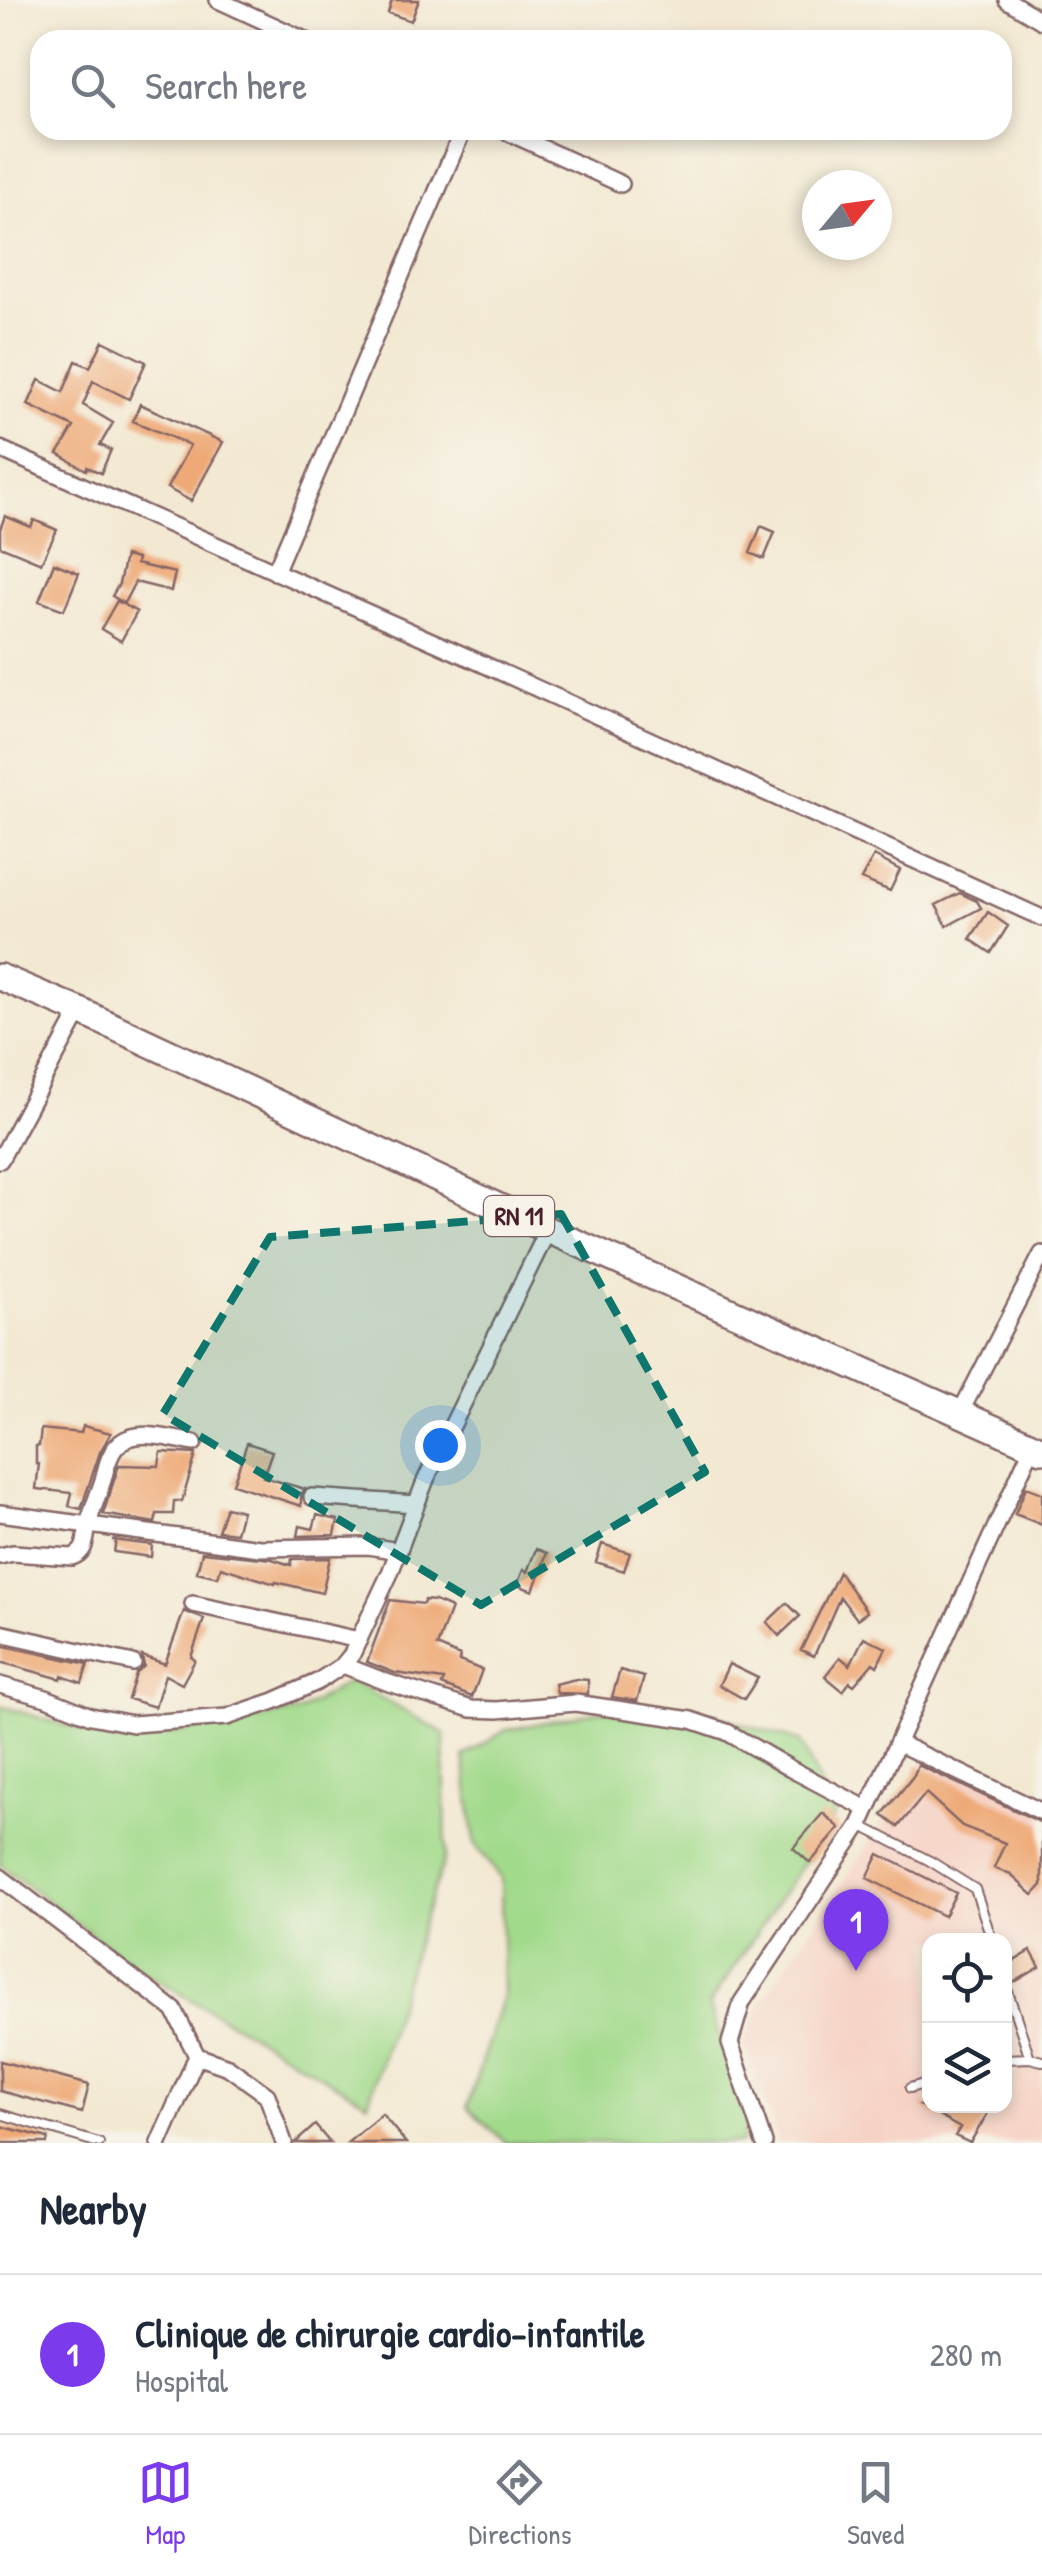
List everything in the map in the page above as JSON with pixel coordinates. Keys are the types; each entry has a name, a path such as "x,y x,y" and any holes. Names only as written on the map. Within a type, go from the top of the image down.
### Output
{"main road":[{"name":"RN 11","path":"0,977 548,1230 1037,1447"}],"street":[{"path":"218,0 284,30"},
{"path":"1007,0 1042,21"},
{"path":"275,572 459,140"},
{"path":"524,140 621,184"},
{"path":"0,449 1042,918"},
{"path":"0,1160 80,1011"},
{"path":"0,1685 91,1716 133,1724 226,1716 274,1702 317,1682 343,1664 359,1640 426,1479 548,1230"},
{"path":"960,1413 1042,1254"},
{"path":"0,1556 79,1556 118,1444 139,1436 194,1443"},
{"path":"764,2143 730,2044 742,2002 860,1825 1037,1447"},
{"path":"312,1497 416,1504"},
{"path":"0,1513 260,1548 368,1546 398,1551"},
{"path":"193,1604 359,1640"},
{"path":"0,1633 132,1663"},
{"path":"343,1664 389,1684 471,1709 576,1703 691,1720 727,1732 867,1809"},
{"path":"898,1743 1042,1812"},
{"path":"0,1877 174,2010 197,2056 228,2067 268,2095 284,2143"},
{"path":"159,2143 197,2056"}],"lane":[{"path":"860,1825 930,1861 974,1890 989,1933"},
{"path":"1012,2004 1030,2058"},
{"path":"1012,2059 1042,2061"},
{"path":"910,2088 922,2084"},
{"path":"0,2114 98,2143"}],"highlighted area":[{"path":"561,1214 705,1472 481,1605 163,1414 270,1237"}],"shaded area":[{"path":"931,1751 1042,1802 1042,2143 779,2143 744,2044 762,2002"}],"green space":[{"path":"350,1681 444,1733 446,1855 368,2103 134,1966 0,1865 0,1706 124,1742 300,1711"},
{"path":"605,1710 703,1712 800,1741 835,1815 709,2005 748,2117 742,2143 506,2143 467,2107 503,1996 501,1878 475,1844 464,1757 506,1730"}],"building":[{"path":"392,0 419,0 411,21 388,13"},
{"path":"103,341 146,362 129,399 93,381 83,405 113,423 100,445 111,450 101,473 87,467 86,470 58,454 74,427 28,405 39,380 63,392 76,361 90,367"},
{"path":"140,404 223,442 191,501 167,488 190,445 133,421"},
{"path":"5,516 31,527 34,520 57,530 41,563 0,546"},
{"path":"761,526 775,532 764,559 750,553"},
{"path":"125,556 137,559 136,564 175,573 171,591 135,582 124,603 112,596"},
{"path":"54,563 79,573 64,610 39,601"},
{"path":"117,601 137,612 121,641 101,629"},
{"path":"874,856 900,870 890,891 861,879"},
{"path":"960,893 977,901 981,908 947,926 936,905"},
{"path":"988,912 1008,926 991,953 970,939"},
{"path":"83,1426 111,1433 100,1452 81,1509 69,1506 72,1493 36,1489 36,1446 41,1429 81,1433"},
{"path":"247,1443 272,1451 263,1477 305,1489 301,1506 233,1484"},
{"path":"161,1452 196,1454 182,1501 174,1501 173,1514 157,1514 155,1523 103,1514 119,1465 159,1466"},
{"path":"1026,1487 1042,1493 1042,1525 1015,1514"},
{"path":"226,1507 242,1511 236,1533 218,1531"},
{"path":"317,1515 338,1520 335,1535 298,1536 300,1526 313,1529"},
{"path":"116,1540 152,1545 151,1557 114,1552"},
{"path":"602,1544 630,1553 624,1571 596,1562"},
{"path":"536,1549 547,1553 533,1591 517,1585"},
{"path":"202,1552 272,1559 291,1565 292,1559 330,1558 322,1593 275,1584 221,1567 218,1577 197,1572"},
{"path":"839,1572 867,1612 857,1619 840,1597 814,1656 801,1650"},
{"path":"390,1600 423,1604 425,1600 435,1601 451,1608 437,1646 482,1670 472,1697 442,1685 444,1680 395,1673 367,1662"},
{"path":"787,1603 800,1616 779,1636 767,1622"},
{"path":"184,1611 204,1619 191,1657 195,1660 182,1684 165,1675 155,1707 128,1699 136,1674 144,1666 142,1656 165,1664"},
{"path":"864,1637 886,1648 877,1666 873,1663 854,1685 850,1682 843,1691 825,1676 840,1657 850,1665"},
{"path":"0,1645 88,1664 82,1683 0,1662"},
{"path":"729,1664 758,1678 744,1699 719,1685"},
{"path":"620,1670 644,1677 637,1701 612,1697"},
{"path":"588,1680 588,1694 557,1693 555,1684"},
{"path":"918,1765 1042,1823 1042,1885 1033,1895 1011,1875 994,1868 1005,1843 962,1826 926,1793 898,1827 882,1815"},
{"path":"823,1813 840,1828 810,1863 793,1848"},
{"path":"879,1854 956,1893 944,1916 867,1878"},
{"path":"1031,1951 1040,1967 1013,1983 1012,1962"},
{"path":"0,2061 89,2085 82,2113 0,2091"},
{"path":"933,2113 988,2113 970,2143 955,2136 960,2128"},
{"path":"382,2114 406,2143 347,2143"},
{"path":"315,2125 330,2143 295,2143"},
{"path":"0,2126 48,2138 47,2143 0,2143"}],"place":[{"name":"Clinique de chirurgie cardio-infantile","path":"856,1971"}]}
